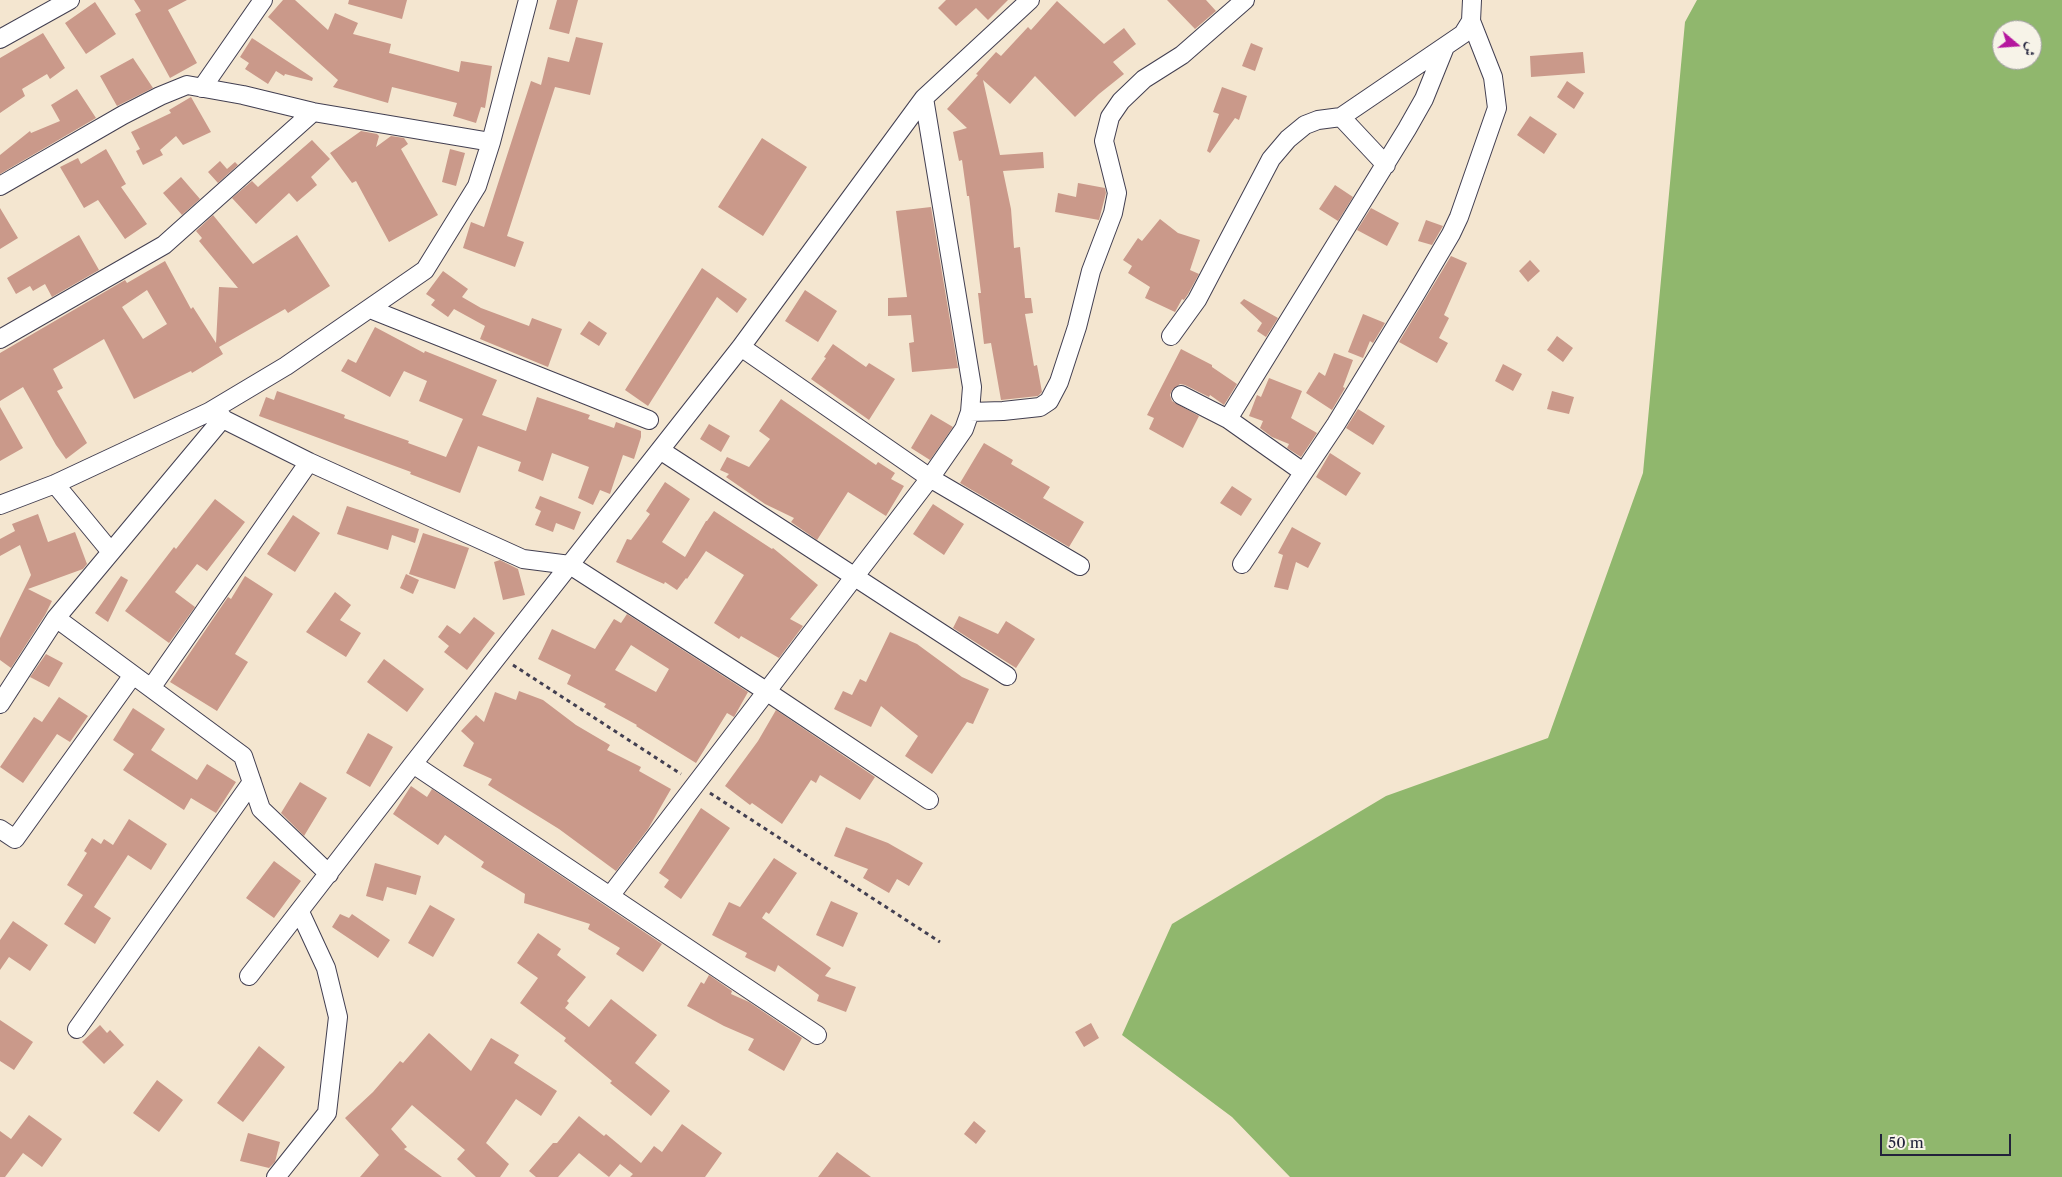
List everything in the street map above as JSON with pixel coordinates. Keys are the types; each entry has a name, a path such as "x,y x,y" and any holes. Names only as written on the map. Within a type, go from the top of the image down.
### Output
{"street":[{"path":"0,38 70,0"},
{"path":"202,88 263,0"},
{"path":"0,506 216,415 425,270 477,186 491,142 528,0"},
{"path":"249,976 741,347 924,98 1030,0"},
{"path":"970,412 1040,407 1049,401 1060,382 1077,327 1091,271 1113,213 1116,193 1104,141 1110,117 1121,101 1144,79 1189,50 1245,0"},
{"path":"1171,336 1197,300 1271,159 1288,139 1305,125 1318,120 1342,117 1463,34 1470,21 1472,0"},
{"path":"1242,564 1336,424 1451,234 1459,217 1497,108 1493,77 1470,21"},
{"path":"1228,419 1386,165 1424,99 1445,47"},
{"path":"0,186 122,115 187,85 243,95 313,112 491,142"},
{"path":"610,896 930,478 964,429 970,412 972,387 924,98"},
{"path":"0,339 164,245 313,112"},
{"path":"1342,117 1386,165"},
{"path":"370,309 649,420"},
{"path":"741,347 930,478 1080,566"},
{"path":"1181,395 1228,419 1303,472"},
{"path":"216,415 309,462 522,559 570,565 766,691 929,800"},
{"path":"0,704 56,618 111,552 216,415"},
{"path":"660,450 1007,676"},
{"path":"151,688 309,462"},
{"path":"55,484 111,552"},
{"path":"56,618 243,756 261,809 329,874"},
{"path":"0,829 15,839 133,675"},
{"path":"413,764 817,1035"},
{"path":"77,1028 252,782"},
{"path":"276,1177 328,1113 338,1017 326,968 300,912"}],"path":[{"path":"499,656 940,942"}],"green space":[{"path":"1697,0 2062,0 2062,1177 1290,1177 1232,1117 1122,1035 1172,924 1386,796 1548,738 1643,473 1685,22"}],"building":[{"path":"134,0 187,0 168,10 197,63 170,78 135,14 141,11"},
{"path":"283,0 295,0 328,30 335,13 358,23 353,34 391,44 389,53 459,72 461,61 492,66 485,108 481,107 476,123 453,116 457,103 392,87 388,103 333,87 338,80 268,17"},
{"path":"349,0 407,0 402,19 348,4"},
{"path":"557,0 578,0 569,34 549,29"},
{"path":"946,0 1008,0 988,20 976,8 956,26 938,8"},
{"path":"1167,0 1206,0 1216,11 1195,29"},
{"path":"1057,1 1104,44 1124,28 1136,44 1113,62 1124,74 1075,117 1035,76 1010,104 983,80 1000,155 1043,152 1044,168 1003,171 1011,209 1014,248 1020,247 1025,298 1031,298 1033,313 1025,314 1034,366 1037,365 1042,392 1038,396 1001,400 991,343 984,344 978,293 981,293 969,196 967,196 962,160 959,161 953,132 967,128 947,109 996,52 1001,56 1028,27 1031,30"},
{"path":"95,2 116,34 86,54 65,23"},
{"path":"43,33 65,68 50,79 47,74 22,89 25,96 0,113 0,58"},
{"path":"576,37 603,43 590,95 555,87 507,236 524,242 515,267 463,248 471,222 484,227 531,81 541,85 548,57 569,62"},
{"path":"252,38 313,78 312,81 285,74 284,76 276,71 268,84 245,69 249,63 240,57"},
{"path":"1251,43 1263,48 1255,71 1242,66"},
{"path":"1583,52 1585,73 1531,77 1530,56"},
{"path":"133,58 153,88 117,106 100,76"},
{"path":"1567,81 1584,93 1574,109 1557,97"},
{"path":"1222,87 1247,96 1239,120 1235,118 1210,153 1207,151 1219,114 1213,112"},
{"path":"77,89 96,118 0,174 0,155 30,131 31,133 60,121 51,105"},
{"path":"191,97 211,132 183,145 176,136 160,150 163,155 143,165 136,151 140,149 131,132 171,113 169,110"},
{"path":"1530,116 1557,134 1544,154 1517,135"},
{"path":"361,131 379,136 376,147 391,136 404,138 408,144 401,149 438,215 389,242 356,181 352,183 330,153"},
{"path":"762,138 807,167 763,236 718,207"},
{"path":"312,140 330,159 311,177 317,185 297,202 289,193 256,224 232,198 252,181 258,187"},
{"path":"106,149 126,184 121,187 147,224 125,239 98,200 84,208 60,167 78,158 81,164"},
{"path":"450,149 465,153 456,186 442,182"},
{"path":"220,161 227,169 235,162 238,165 218,183 208,172"},
{"path":"181,177 200,199 182,215 163,193"},
{"path":"1078,183 1105,188 1106,193 1099,220 1055,212 1058,193 1076,197"},
{"path":"1335,185 1353,197 1338,221 1319,209"},
{"path":"931,207 958,368 912,372 909,343 914,342 911,315 888,316 888,298 907,297 896,211"},
{"path":"0,208 18,238 0,249"},
{"path":"1371,208 1399,223 1387,246 1357,230"},
{"path":"213,215 253,264 297,235 330,286 288,313 285,309 219,347 223,354 192,373 191,371 134,399 104,339 53,369 63,388 57,391 87,443 66,459 23,387 0,401 0,353 125,280 127,283 165,261 191,309 193,307 216,343 219,287 238,288 199,241 202,238 196,231","holes":["147,290 167,324 143,339 122,307"]},
{"path":"1160,219 1178,233 1200,240 1190,270 1199,274 1175,312 1145,298 1150,287 1128,273 1132,266 1123,260 1138,238 1142,241"},
{"path":"1426,220 1443,226 1432,245 1418,241"},
{"path":"79,235 99,270 52,297 45,284 33,291 30,286 16,294 7,278"},
{"path":"1451,256 1467,263 1444,315 1449,318 1439,338 1448,343 1437,363 1399,342"},
{"path":"1530,260 1540,271 1528,282 1519,271"},
{"path":"702,268 747,299 737,313 717,297 648,406 625,390"},
{"path":"443,271 468,289 462,297 481,308 529,326 532,318 562,329 548,367 480,339 485,326 454,309 448,317 431,305 435,300 426,294"},
{"path":"805,290 837,311 818,342 785,321"},
{"path":"1244,299 1278,318 1266,337 1257,331 1262,323 1240,303"},
{"path":"1363,314 1385,323 1373,343 1370,341 1363,358 1348,352"},
{"path":"589,321 607,333 599,346 580,334"},
{"path":"375,327 424,353 425,351 497,380 482,415 526,431 537,397 590,415 588,419 614,428 616,422 641,431 634,459 623,455 610,494 600,490 593,505 578,498 589,467 552,453 543,481 518,471 521,462 478,446 460,493 410,474 411,472 259,416 266,397 274,400 277,391 345,415 344,418 409,441 408,443 446,457 463,419 419,401 427,381 404,371 390,397 341,371 348,359 356,363"},
{"path":"1557,336 1573,348 1563,362 1547,350"},
{"path":"833,344 866,367 869,363 895,379 869,420 811,379 826,358 824,357"},
{"path":"1181,349 1212,365 1212,367 1237,384 1224,405 1210,395 1209,397 1185,385 1180,384 1172,390 1170,395 1172,401 1199,416 1183,448 1149,429 1154,418 1147,415"},
{"path":"1334,353 1353,360 1343,387 1345,388 1332,410 1306,393 1319,372 1325,376"},
{"path":"1503,364 1522,374 1513,391 1495,381"},
{"path":"1269,378 1302,391 1291,418 1317,433 1301,457 1287,448 1289,444 1272,437 1260,428 1263,421 1249,416 1257,395 1261,397"},
{"path":"1552,391 1574,397 1569,414 1547,409"},
{"path":"781,399 876,465 878,462 895,473 891,479 904,486 886,516 848,492 817,540 791,522 794,518 765,504 726,477 729,474 720,470 727,457 749,467 770,439 759,431"},
{"path":"0,407 23,448 0,461"},
{"path":"1358,409 1385,426 1373,445 1346,428"},
{"path":"931,414 953,427 930,460 911,448"},
{"path":"709,424 730,436 721,452 700,439"},
{"path":"984,443 1013,460 1011,464 1050,487 1043,498 1084,522 1069,547 960,483"},
{"path":"1330,453 1361,473 1346,496 1316,477"},
{"path":"665,482 690,499 662,542 685,557 714,511 773,548 818,585 790,619 803,626 779,658 741,636 739,639 714,623 744,575 706,551 677,590 665,582 664,584 616,562 627,539 631,540 650,514 646,511"},
{"path":"1232,486 1252,499 1241,516 1220,503"},
{"path":"540,496 581,512 574,530 556,523 553,532 535,525 541,511 535,508"},
{"path":"215,499 245,522 207,571 197,564 175,592 195,607 169,643 125,611 174,547 176,549"},
{"path":"933,504 964,524 944,555 913,534"},
{"path":"347,506 419,529 415,543 392,535 388,550 337,534"},
{"path":"38,514 48,542 75,532 87,564 83,569 28,589 52,601 11,668 0,660 0,638 31,575 20,545 0,556 0,539 15,531 12,524"},
{"path":"293,515 320,533 295,572 267,554"},
{"path":"1292,527 1321,543 1308,568 1296,562 1288,590 1274,587 1283,555 1278,553"},
{"path":"423,533 469,548 455,589 409,574"},
{"path":"500,560 518,569 525,595 503,600 494,562"},
{"path":"406,574 419,580 413,594 400,588"},
{"path":"121,576 128,580 108,622 95,613"},
{"path":"245,576 273,594 235,654 248,662 217,711 170,682 228,597 231,599"},
{"path":"335,592 351,605 340,620 361,633 346,657 306,632"},
{"path":"627,614 748,692 734,717 727,713 696,763 637,725 604,707 606,704 567,684 571,675 538,659 552,629 595,649 614,619 621,623","holes":["631,645 669,669 656,692 615,670"]},
{"path":"959,616 998,634 1006,621 1035,639 1016,668 953,628"},
{"path":"474,617 495,633 467,670 444,652 449,646 438,637 447,625 460,634"},
{"path":"890,632 917,644 962,677 989,689 973,724 967,722 932,774 905,756 918,736 881,706 871,727 834,709 843,691 852,695 860,679 866,682"},
{"path":"46,654 63,663 49,687 30,677"},
{"path":"384,659 424,689 407,712 367,682"},
{"path":"519,691 543,700 576,725 610,745 607,750 641,767 639,771 671,789 648,829 616,871 559,829 488,785 492,779 463,766 474,743 461,731 476,715 484,722 495,692 516,700"},
{"path":"59,697 88,716 70,742 57,734 23,783 0,767 34,717 42,722"},
{"path":"133,708 165,729 151,750 197,780 207,764 236,782 216,813 191,798 184,810 123,770 134,754 113,740"},
{"path":"776,710 875,777 860,800 820,775 816,783 811,780 782,824 752,803 750,805 725,786 758,741"},
{"path":"368,733 393,747 370,787 346,773"},
{"path":"300,782 327,798 304,836 281,813"},
{"path":"411,786 427,797 432,789 662,944 643,972 616,954 620,948 588,929 590,924 524,903 525,894 481,867 484,862 445,835 438,845 393,814"},
{"path":"701,808 730,828 681,899 664,887 669,880 659,873"},
{"path":"129,819 167,844 151,870 128,855 94,907 111,918 95,944 64,924 83,895 67,885 87,853 84,851 92,838 101,844 104,839 113,845"},
{"path":"846,827 888,843 923,863 909,886 897,879 889,893 863,878 868,869 834,856"},
{"path":"774,858 797,873 769,914 766,912 762,918 831,968 825,976 856,987 846,1012 817,1001 819,995 778,965 775,972 745,957 747,953 712,935 729,902 740,907"},
{"path":"274,861 301,881 274,918 246,898"},
{"path":"375,863 421,876 416,895 387,887 383,901 366,896"},
{"path":"831,901 858,913 843,947 816,935"},
{"path":"430,905 455,919 433,957 408,943"},
{"path":"340,914 349,918 352,914 390,940 378,958 332,927"},
{"path":"13,921 48,945 30,971 9,957 0,970 0,940"},
{"path":"538,933 561,949 557,955 586,977 567,1001 569,1003 565,1008 589,1027 611,999 657,1035 635,1063 670,1091 651,1116 610,1083 612,1081 564,1041 566,1038 520,1003 538,978 517,963"},
{"path":"709,975 732,991 731,994 749,1002 802,1038 784,1071 748,1050 754,1039 724,1026 687,1006 701,982 704,984"},
{"path":"0,1020 33,1042 14,1070 0,1061"},
{"path":"1091,1023 1099,1038 1084,1047 1075,1032"},
{"path":"100,1025 107,1033 110,1030 124,1045 104,1064 82,1042"},
{"path":"429,1033 471,1071 491,1038 519,1055 514,1063 557,1091 541,1116 516,1099 486,1143 509,1164 500,1177 476,1177 457,1159 465,1150 412,1105 391,1129 407,1147 404,1149 442,1177 360,1177 379,1155 345,1118 373,1092 400,1061 403,1063"},
{"path":"259,1046 285,1067 243,1122 217,1103"},
{"path":"157,1080 183,1100 159,1132 133,1113"},
{"path":"29,1115 62,1139 42,1167 23,1153 5,1177 0,1177 0,1131 11,1139"},
{"path":"579,1116 604,1136 606,1134 641,1163 654,1146 662,1152 682,1124 722,1153 705,1177 630,1177 633,1174 620,1164 609,1177 579,1153 558,1177 536,1177 529,1171 553,1143 557,1143"},
{"path":"974,1121 986,1131 976,1144 964,1134"},
{"path":"248,1133 280,1142 275,1162 269,1168 240,1161"},
{"path":"837,1152 871,1177 818,1177"}]}
